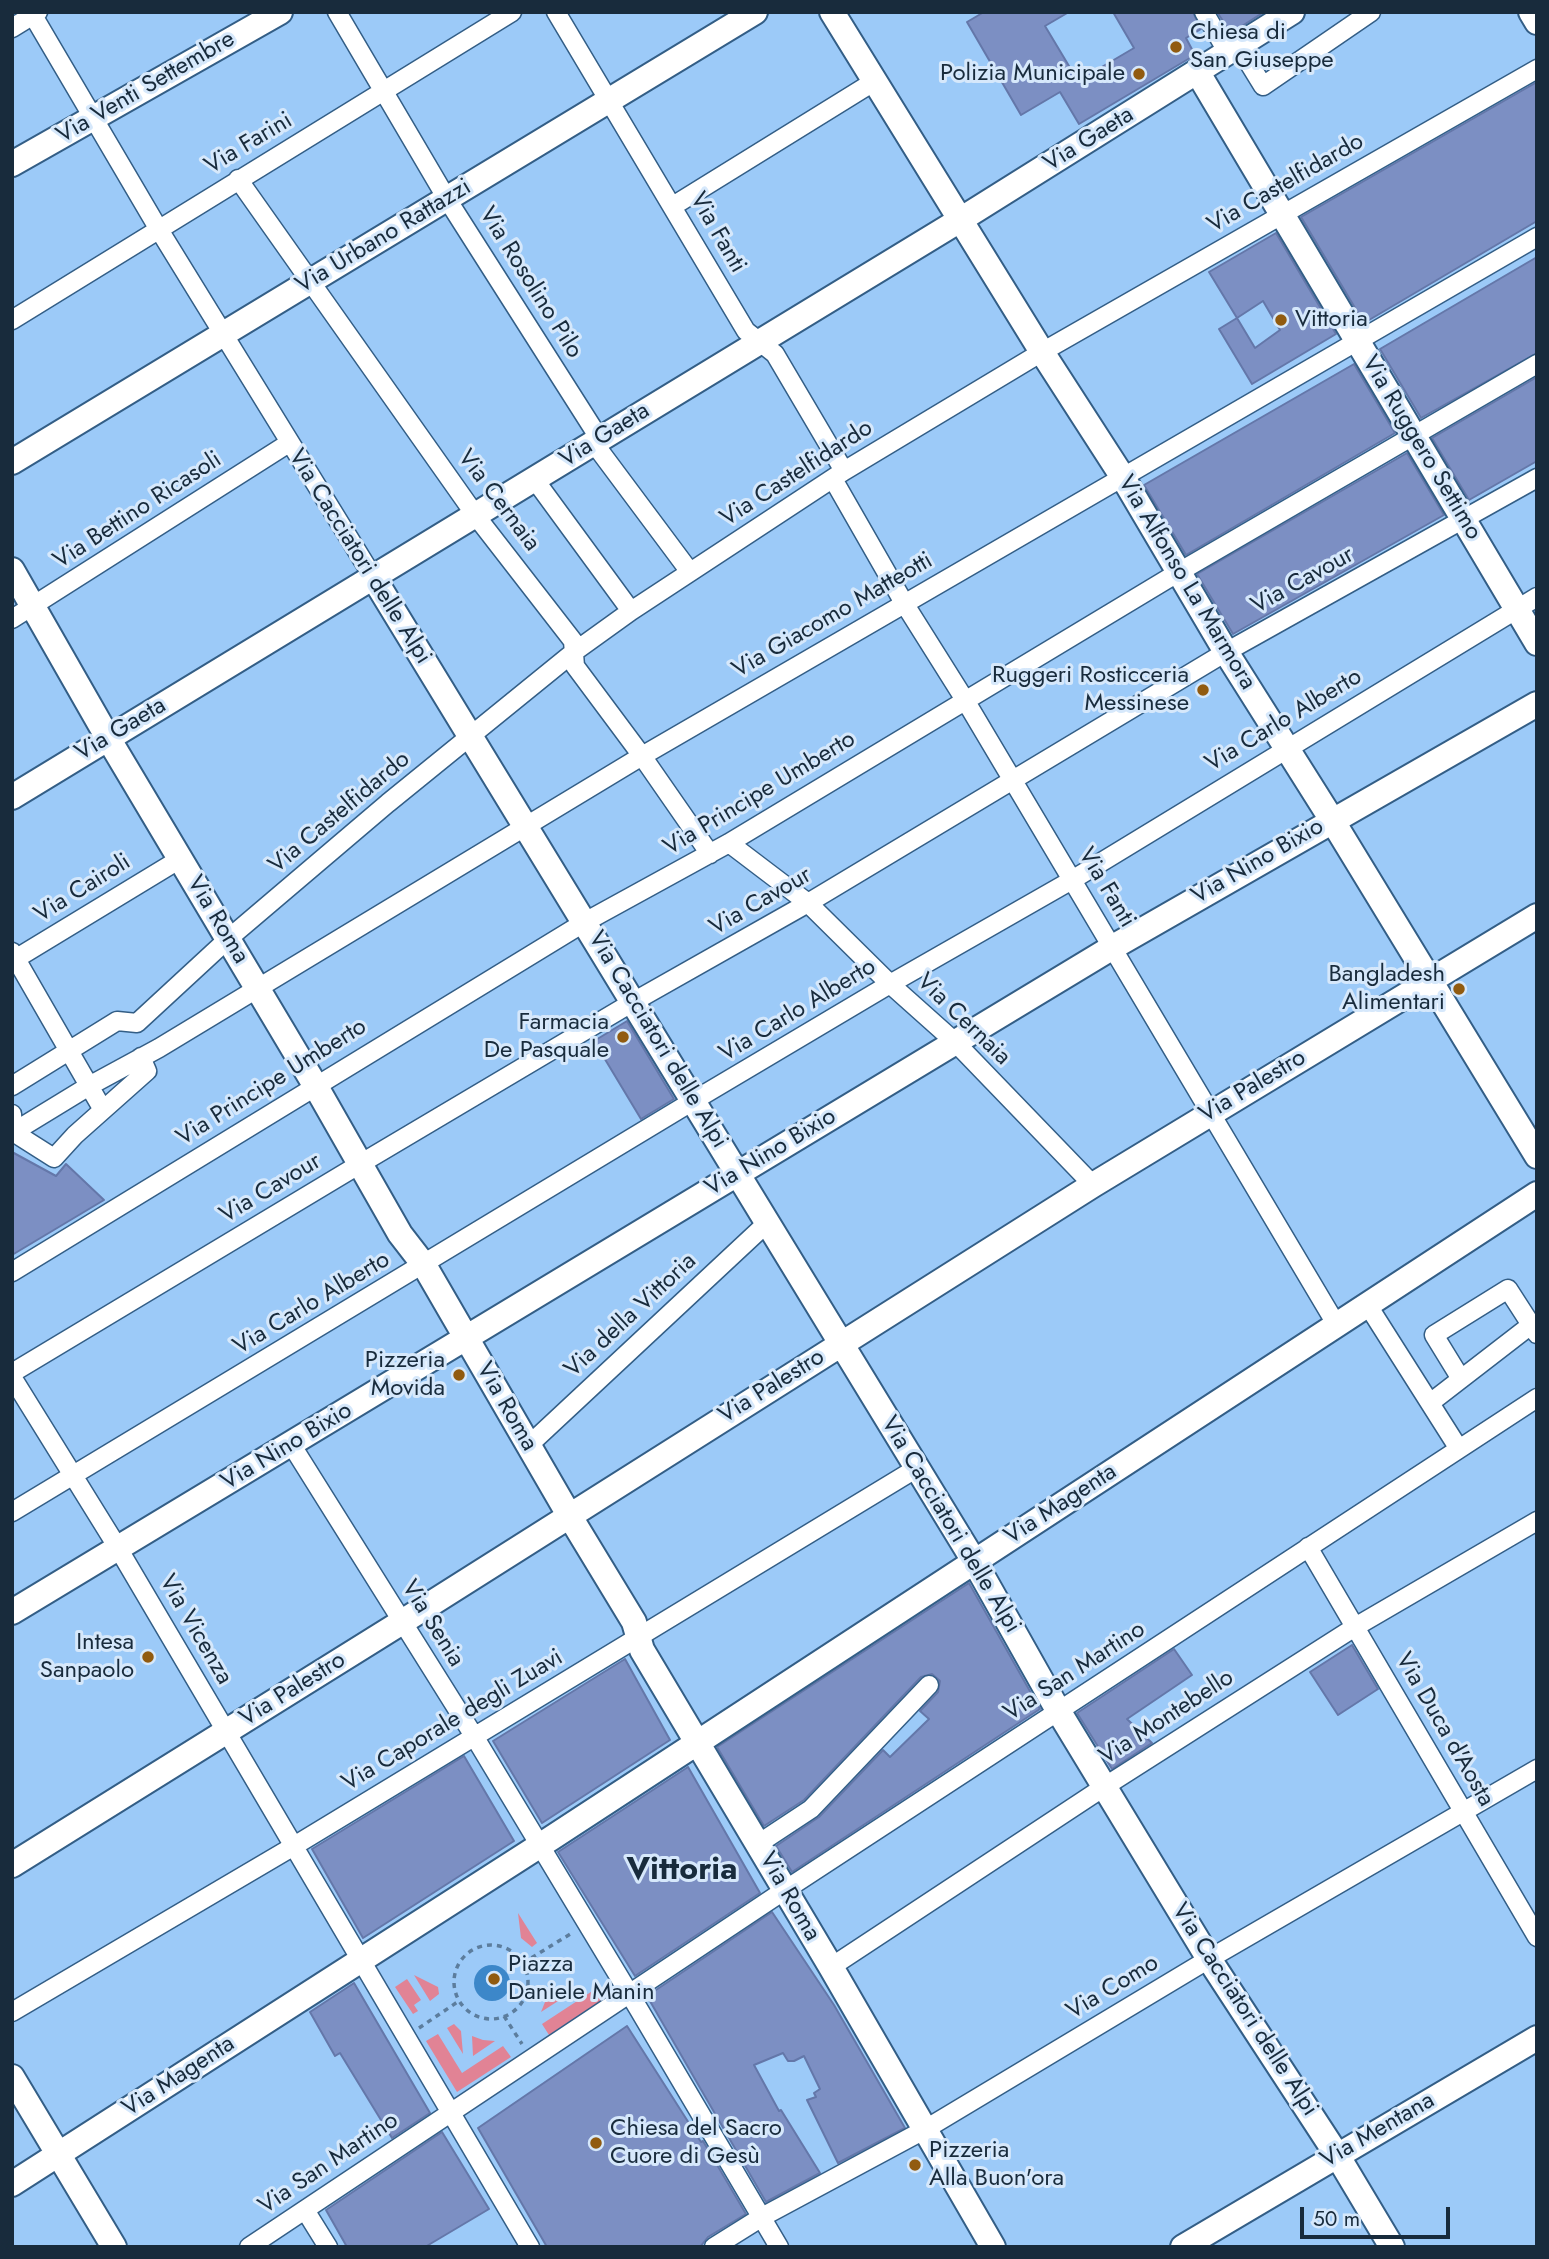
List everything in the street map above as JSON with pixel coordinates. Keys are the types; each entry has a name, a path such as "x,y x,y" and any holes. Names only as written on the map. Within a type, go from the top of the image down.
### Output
{"street":[{"name":"Via Venti Settembre","path":"12,164 280,12"},
{"name":"Via Rosolino Pilo","path":"337,12 447,199 594,430 599,450 690,572"},
{"name":"Via Farini","path":"12,320 512,12"},
{"name":"Via Fanti","path":"556,12 746,331 775,354 904,603 1113,947 1336,1324"},
{"name":"Via Urbano Rattazzi","path":"12,462 755,12"},
{"name":"Via Alfonso La Marmora","path":"832,12 1042,352 1122,476 1226,652 1537,1156"},
{"path":"1204,12 1263,86 1371,12"},
{"name":"Via Gaeta","path":"12,797 960,220 1292,12"},
{"path":"1531,12 1537,22"},
{"name":"Via Cacciatori delle Alpi","path":"34,13 92,120 469,738 738,1172 974,1561 1104,1787 1209,1959 1392,2247"},
{"path":"12,28 34,13"},
{"name":"Via Castelfidardo","path":"66,1045 117,1021 137,1023 388,803 574,652 631,611 838,475 1042,352 1537,69"},
{"name":"Via Ruggero Settimo","path":"1198,73 1411,435 1464,520 1527,603 1537,643"},
{"path":"673,206 875,81"},
{"name":"Via Cernaia","path":"238,179 475,516 573,640 575,666 710,854"},
{"name":"Via Giacomo Matteotti","path":"13,1133 89,1086 159,1048 642,756 1537,237"},
{"name":"Via Principe Umberto","path":"12,1272 585,922 729,843 1179,572 1537,364"},
{"name":"Via Bettino Ricasoli","path":"12,619 289,443"},
{"name":"Via Cavour","path":"12,1375 360,1164 1013,782 1226,652 1537,478"},
{"path":"535,480 631,611"},
{"name":"Via Roma","path":"12,570 400,1234 424,1265 634,1622 642,1650 831,1967 993,2247"},
{"name":"Via Carlo Alberto","path":"12,1512 693,1101 1072,880 1527,603"},
{"name":"Via Nino Bixio","path":"12,1612 1113,947 1537,704"},
{"name":"Via Cernaia","path":"729,843 808,903 890,984 955,1042 1093,1185"},
{"name":"Via Cairoli","path":"14,957 180,859"},
{"name":"Via Palestro","path":"12,1865 1093,1185 1537,916"},
{"path":"14,957 103,1110"},
{"path":"12,1086 66,1045"},
{"path":"12,1114 13,1133 54,1158 75,1135 147,1071 141,1057"},
{"name":"Via Magenta","path":"12,2184 353,1958 540,1839 697,1744 1537,1195"},
{"name":"Via della Vittoria","path":"529,1446 767,1223"},
{"path":"1430,1404 1461,1379 1534,1329 1508,1289 1434,1335 1461,1379"},
{"path":"1367,1304 1459,1449"},
{"name":"Via Vicenza","path":"12,1375 294,1846 353,1958 406,2036 443,2117 460,2130 530,2247"},
{"name":"Via San Martino","path":"249,2247 531,2058 636,1996 785,1890 1537,1398"},
{"name":"Via Senia","path":"291,1444 540,1839 586,1923 636,1996"},
{"name":"Via Caporale degli Zuavi","path":"12,2012 294,1846 917,1468"},
{"name":"Via Montebello","path":"831,1967 1104,1787 1355,1627 1537,1521"},
{"name":"Via Duca d'Aosta","path":"1308,1547 1537,1937"},
{"path":"758,1844 811,1809 929,1685"},
{"name":"Via Como","path":"714,2247 762,2217 924,2130 1209,1959 1537,1769"},
{"path":"636,1996 779,2247"},
{"name":"Via Mentana","path":"1182,2247 1537,2038"},
{"path":"12,2077 114,2247"},
{"path":"306,2210 328,2247"}],"path":[{"path":"523,1963 586,1923"},
{"path":"502,1946 511,1950 523,1963 528,1983 526,1994 521,2003 505,2016 479,2017 464,2008 459,2001 455,1993 454,1975 462,1958 476,1947 502,1946"},
{"path":"406,2036 459,2001"},
{"path":"505,2016 531,2058"}],"shaded area":[{"path":"518,1913 537,1943 532,1947 521,1938"},
{"path":"414,1975 438,1987 439,1994 430,2001"},
{"path":"407,1979 421,2000 414,2005 418,2011 413,2014 395,1987"},
{"path":"597,1988 604,1999 549,2035 542,2024"},
{"path":"548,1991 566,1996 541,2012 545,2002"},
{"path":"454,2024 461,2031 463,2054 447,2028"},
{"path":"438,2034 462,2073 503,2046 511,2057 457,2092 426,2041"},
{"path":"472,2036 483,2040 495,2041 473,2056"}],"water":[{"path":"492,1965 505,1970 510,1983 505,1996 492,2001 479,1996 474,1983 479,1970"}],"building":[{"path":"984,12 1069,12 1045,26 1078,81 1134,48 1113,12 1193,12 1201,29 1186,38 1195,55 1079,124 1060,92 1021,115 967,22"},
{"path":"1217,12 1264,12 1231,33"},
{"path":"1537,82 1537,221 1364,323 1301,217"},
{"path":"1276,233 1336,334 1252,384 1219,329 1237,318 1209,272","holes":["1263,301 1280,330 1255,348 1237,318"]},
{"path":"1537,257 1537,353 1421,418 1380,349"},
{"path":"1354,364 1395,433 1186,555 1144,485"},
{"path":"1537,377 1537,461 1469,500 1432,438"},
{"path":"1407,453 1444,515 1233,634 1197,574"},
{"path":"627,1021 674,1099 641,1119 594,1041"},
{"path":"12,1152 56,1176 66,1164 104,1200 12,1255"},
{"path":"969,1583 1040,1709 792,1872 776,1846 819,1817 883,1750 890,1757 929,1719 920,1711 938,1692 940,1681 932,1674 921,1677 804,1800 764,1826 717,1747"},
{"path":"1352,1645 1378,1689 1338,1715 1310,1672"},
{"path":"1174,1649 1192,1675 1127,1719 1152,1743 1112,1769 1077,1713"},
{"path":"625,1659 670,1740 542,1823 493,1741"},
{"path":"464,1756 514,1841 363,1938 312,1849"},
{"path":"688,1767 760,1893 635,1976 558,1852"},
{"path":"772,1912 834,2005 905,2128 838,2163 807,2100 816,2097 814,2093 820,2089 804,2056 788,2061 783,2053 754,2065 779,2111 781,2110 820,2173 766,2202 647,1996"},
{"path":"354,1983 430,2113 392,2138 340,2053 335,2056 310,2012"},
{"path":"627,2026 701,2142 703,2141 746,2214 708,2237 700,2247 547,2247 478,2128"},
{"path":"442,2132 489,2209 425,2247 347,2247 326,2210"}],"place":[{"name":"Chiesa di San Giuseppe","path":"1176,47"},
{"name":"Polizia Municipale","path":"1139,74"},
{"name":"Vittoria","path":"1281,320"},
{"name":"Ruggeri Rosticceria Messinese","path":"1203,690"},
{"name":"Bangladesh Alimentari","path":"1459,989"},
{"name":"Farmacia De Pasquale","path":"623,1037"},
{"name":"Pizzeria Movida","path":"459,1375"},
{"name":"Intesa Sanpaolo","path":"148,1657"},
{"name":"Piazza Daniele Manin","path":"494,1979"},
{"name":"Chiesa del Sacro Cuore di Gesù","path":"596,2143"},
{"name":"Pizzeria Alla Buon'ora","path":"915,2165"}],"district":[{"name":"Vittoria","path":"682,1871"}]}
